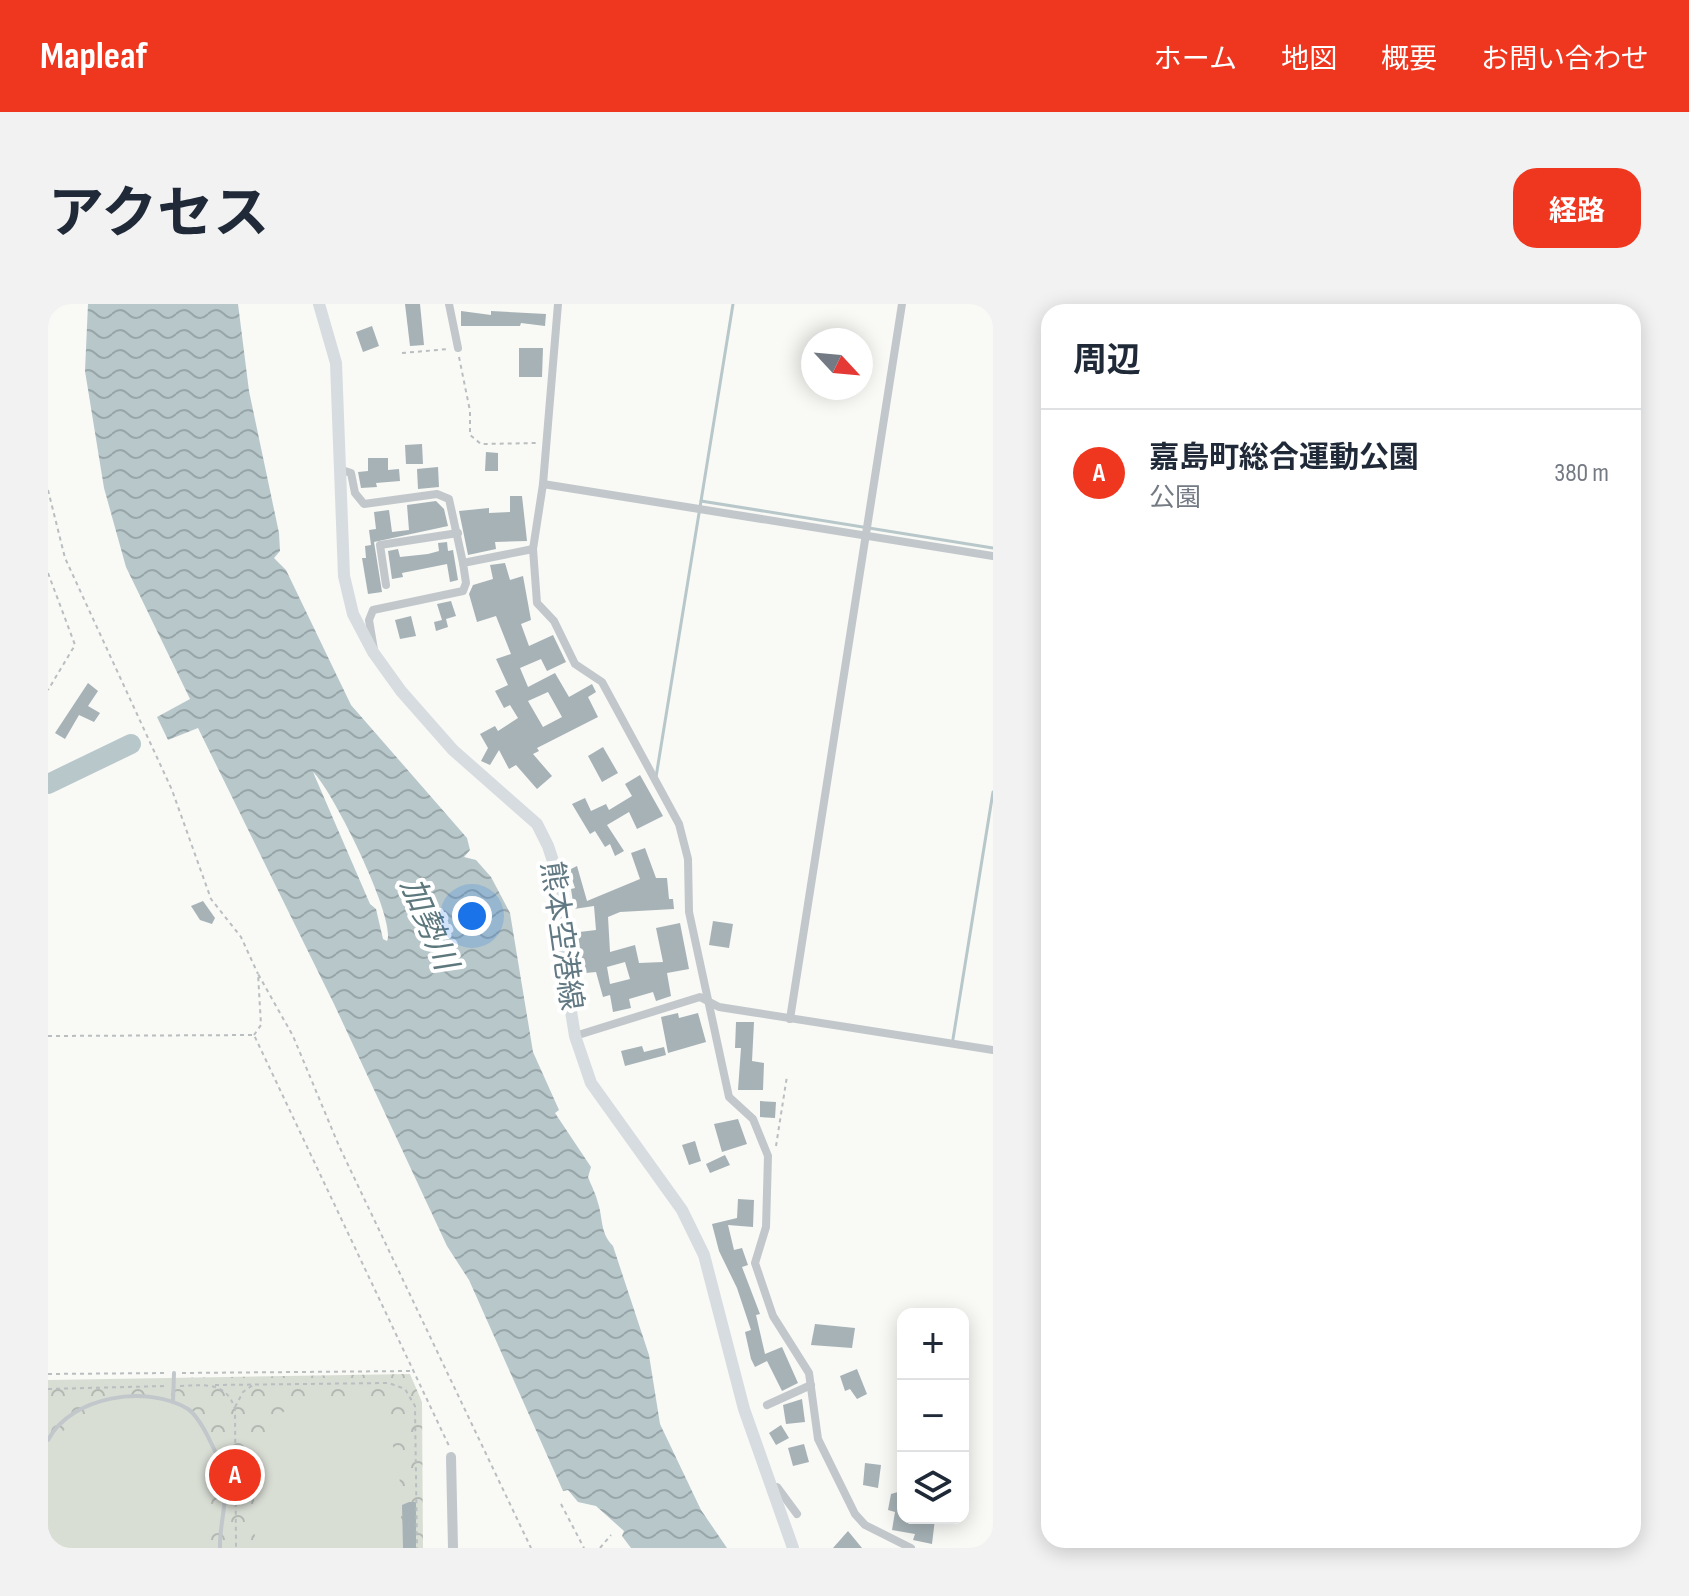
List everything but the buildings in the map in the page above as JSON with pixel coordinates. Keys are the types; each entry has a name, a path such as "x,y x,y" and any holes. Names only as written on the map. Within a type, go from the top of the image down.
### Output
{"main road":[{"name":"熊本空港線","path":"319,304 336,363 344,576 353,614 373,652 401,691 453,750 537,824 555,867 561,949 575,1036 591,1083 682,1210 704,1255 744,1409 793,1548"}],"street":[{"path":"449,304 458,348"},
{"path":"558,304 543,484 533,549 537,603 554,621 575,664 602,682 679,824 688,859 689,912 729,1097 753,1119 768,1156 766,1227 755,1263 773,1316 809,1373 818,1439 855,1514 865,1525 911,1548"},
{"path":"790,1019 902,304"},
{"path":"342,470 351,473 355,493 364,504 443,495 454,510 458,533 466,583 463,591 373,610 369,620 376,645 373,652"},
{"path":"543,484 993,556"},
{"path":"386,585 380,545 458,533"},
{"path":"463,563 533,549"},
{"path":"575,1036 700,997 719,1007 993,1050"},
{"path":"767,1405 811,1385"},
{"path":"451,1457 453,1548"},
{"path":"772,1488 777,1487 785,1494 797,1514"}],"lane":[{"path":"173,1402 174,1373"},
{"path":"48,1440 60,1424 101,1401 142,1398 173,1402 191,1411 223,1470 225,1496 220,1548"}],"path":[{"path":"402,353 458,348 470,411 470,435 474,440 481,444 546,443"},
{"path":"48,490 65,558 172,790 211,899 241,937 293,1036 339,1146 531,1548"},
{"path":"48,573 75,645 48,690"},
{"path":"254,1035 261,1025 258,974"},
{"path":"48,1036 254,1035"},
{"path":"254,1035 450,1447 451,1457"},
{"path":"768,1156 776,1147 787,1076"},
{"path":"48,1374 413,1371"},
{"path":"194,1385 389,1383 405,1389 415,1406 417,1548"},
{"path":"215,1385 231,1397 235,1409 236,1548"},
{"path":"235,1409 243,1392 254,1385"},
{"path":"48,1389 152,1387"},
{"path":"561,1504 584,1548"},
{"path":"600,1548 611,1535"}],"green space":[{"path":"410,1374 422,1402 423,1548 48,1548 48,1380"},
{"path":"330,1397 356,1404 375,1417 388,1434 396,1454 399,1476 401,1548 255,1548 255,1473 259,1450 267,1431 280,1415 301,1403"},
{"path":"137,1402 188,1412 207,1445 211,1548 48,1548 48,1448 76,1420 87,1414 110,1406"}],"water":[{"name":"加勢川","path":"88,304 238,304 249,391 279,533 280,551 274,558 286,570 351,705 467,838 470,850 464,857 476,860 491,877 510,913 533,1052 559,1110 555,1113 591,1167 588,1177 604,1231 613,1246 649,1355 660,1424 701,1510 727,1548 631,1548 622,1536 624,1531 596,1506 578,1502 568,1490 563,1491 469,1280 447,1246 334,1004 198,728 168,740 157,717 190,699 126,567 104,488 85,371","holes":["313,772 322,783 373,883 387,928 387,941 383,939 376,909 370,904"]}],"waterway":[{"path":"733,304 701,501 993,548"},
{"path":"656,777 701,501"},
{"path":"48,784 131,744"},
{"path":"953,1039 993,792"}],"place":[{"name":"嘉島町総合運動公園","path":"235,1475"}]}
